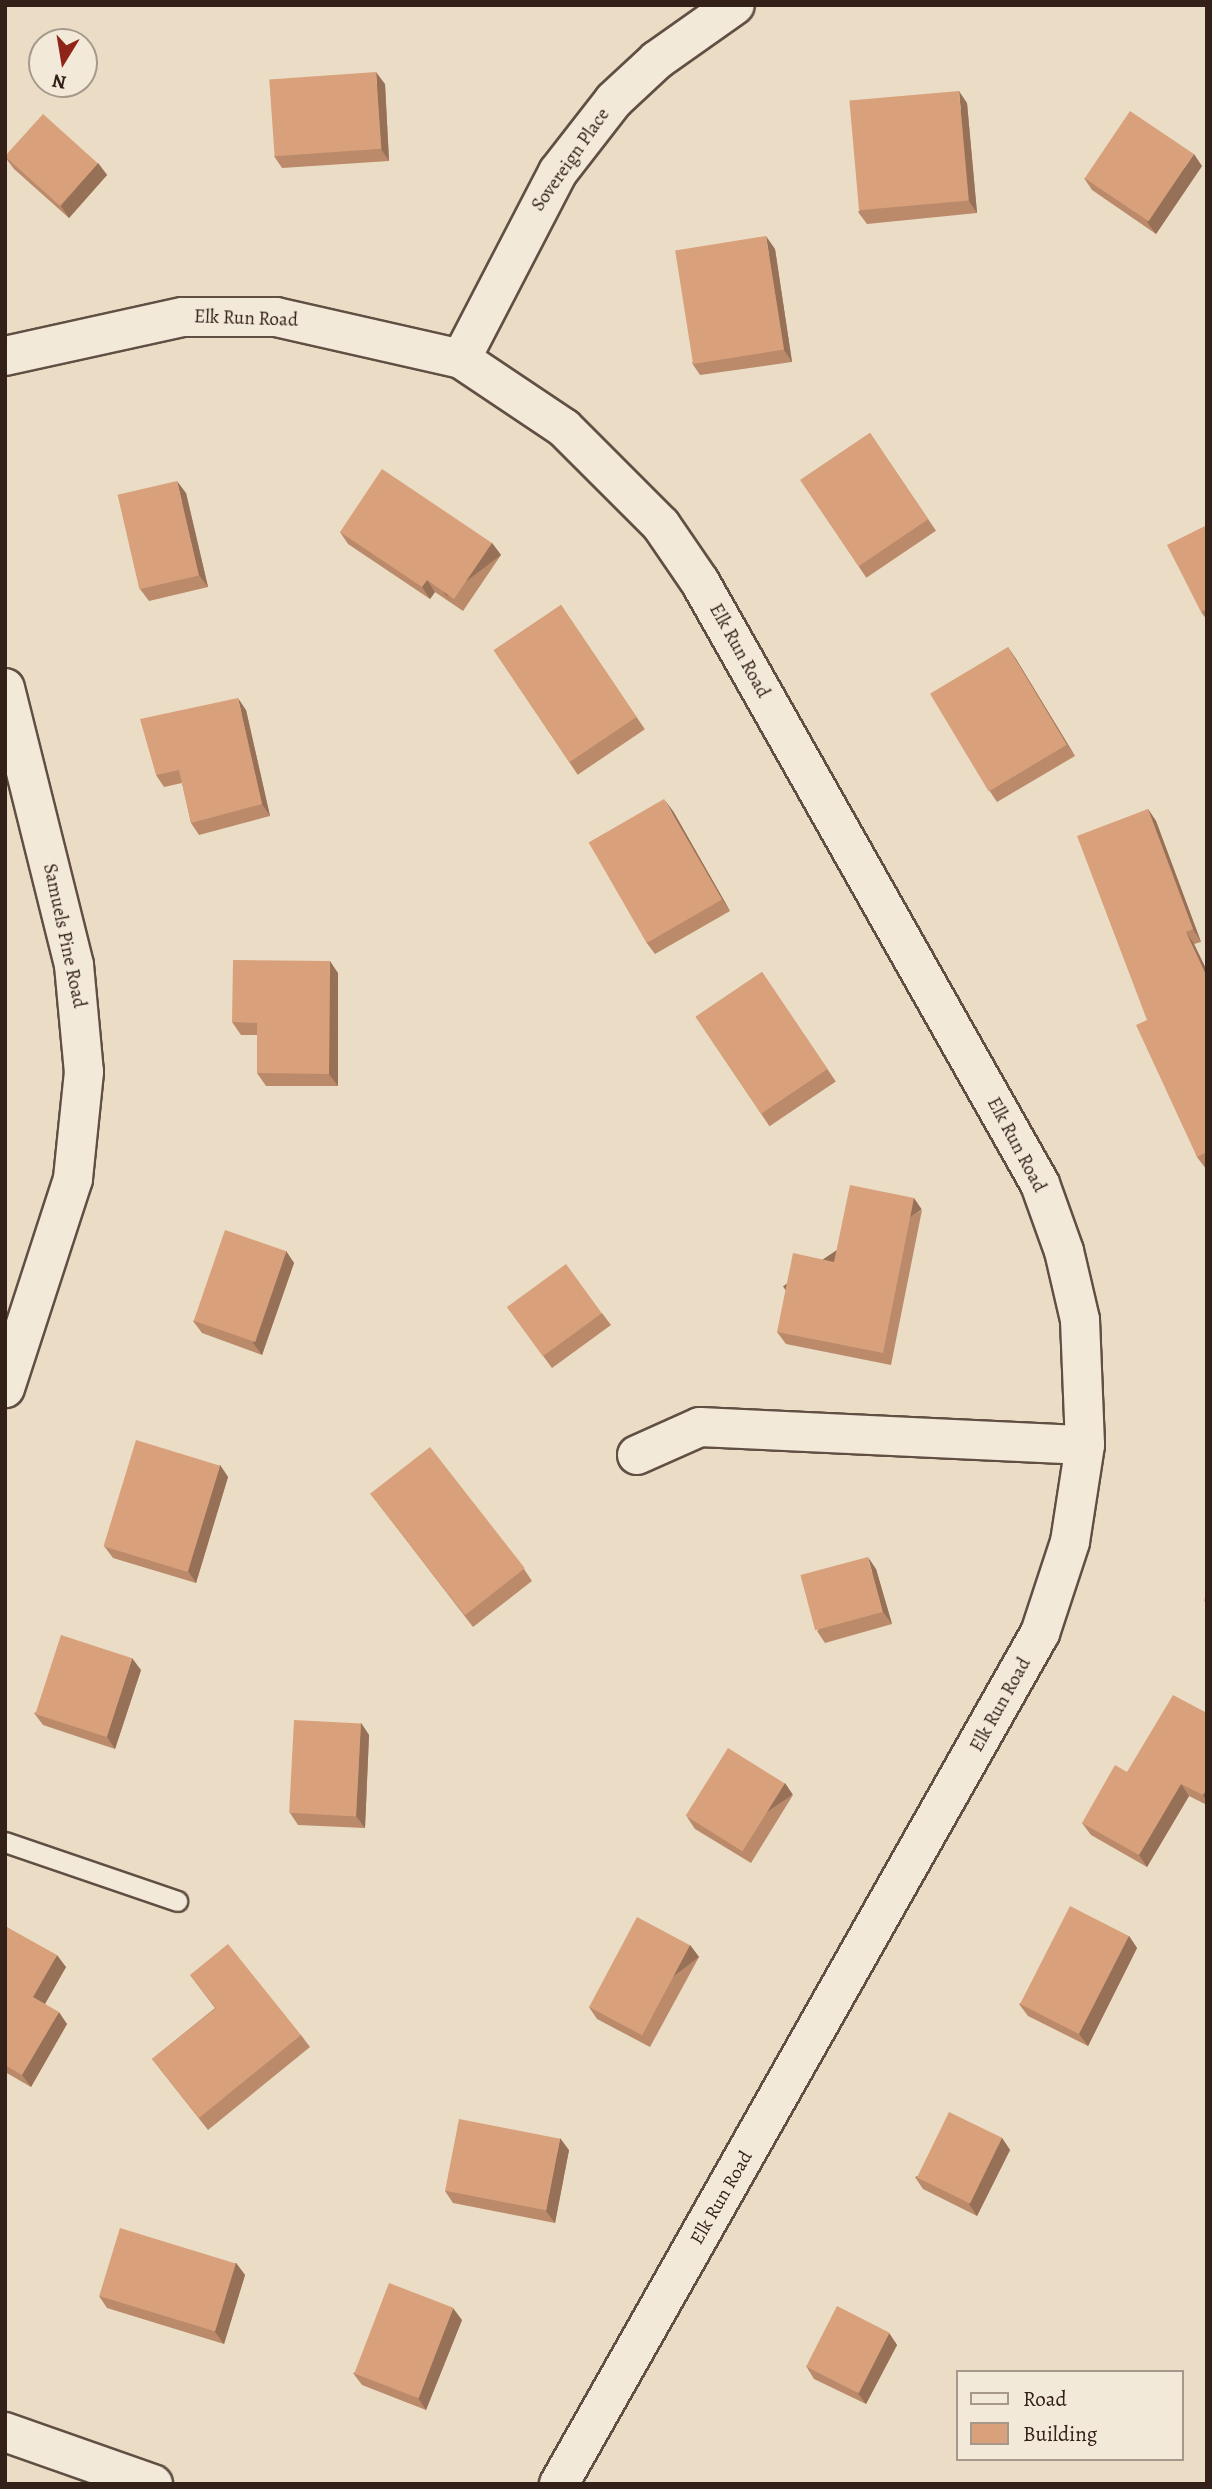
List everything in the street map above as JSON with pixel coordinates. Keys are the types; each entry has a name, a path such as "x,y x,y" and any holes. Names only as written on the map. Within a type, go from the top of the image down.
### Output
{"street":[{"name":"Sovereign Place","path":"461,359 558,172 640,76 735,5"},
{"name":"Elk Run Road","path":"5,356 183,317 230,315 322,323 461,359 564,428 615,472 700,582 1040,1184 1080,1320 1085,1445 1070,1542 1040,1633 559,2484"},
{"name":"Samuels Pine Road","path":"5,688 74,965 84,1072 73,1179 5,1388"},
{"path":"637,1455 700,1426 1085,1445"},
{"path":"5,2432 153,2484"}],"lane":[{"path":"5,1842 177,1901"}],"building":[{"path":"376,72 381,149 275,156 269,79"},
{"path":"959,91 969,201 859,210 849,101"},
{"path":"1130,111 1194,154 1149,221 1085,178"},
{"path":"43,114 98,164 60,206 5,156"},
{"path":"766,236 784,350 693,364 675,250"},
{"path":"870,433 928,519 859,566 800,480"},
{"path":"382,469 492,543 454,599 427,580 422,587 340,532"},
{"path":"177,481 199,576 139,589 118,495"},
{"path":"1207,525 1207,609 1201,612 1167,545"},
{"path":"561,605 636,717 569,762 494,650"},
{"path":"1008,647 1067,745 989,792 930,694"},
{"path":"238,698 262,804 191,823 179,770 156,775 140,719"},
{"path":"664,799 722,899 647,943 589,842"},
{"path":"1148,809 1193,929 1186,932 1207,977 1207,1152 1197,1157 1136,1025 1147,1020 1077,836"},
{"path":"233,960 330,961 329,1074 257,1073 257,1023 232,1022"},
{"path":"762,972 827,1069 761,1114 696,1017"},
{"path":"850,1185 914,1198 883,1353 777,1332 793,1253 834,1262"},
{"path":"225,1230 286,1251 255,1342 194,1321"},
{"path":"566,1264 602,1313 543,1356 507,1307"},
{"path":"136,1440 220,1466 188,1572 104,1546"},
{"path":"430,1447 525,1568 465,1615 370,1494"},
{"path":"868,1557 883,1612 815,1630 800,1575"},
{"path":"61,1635 132,1658 107,1737 35,1714"},
{"path":"1173,1695 1207,1713 1207,1789 1203,1795 1181,1784 1139,1855 1082,1823 1115,1765 1127,1772"},
{"path":"294,1720 361,1724 356,1816 289,1813"},
{"path":"728,1748 785,1784 742,1851 686,1816"},
{"path":"1070,1906 1129,1936 1079,2034 1020,2004"},
{"path":"637,1917 690,1945 642,2035 589,2007"},
{"path":"5,1926 57,1955 33,1997 59,2012 22,2075 5,2065"},
{"path":"228,1944 301,2035 199,2118 152,2059 216,2008 190,1975"},
{"path":"949,2112 1002,2138 970,2203 917,2178"},
{"path":"459,2119 560,2139 546,2210 445,2191"},
{"path":"120,2228 236,2263 215,2331 99,2296"},
{"path":"389,2283 453,2308 419,2398 354,2374"},
{"path":"837,2306 890,2333 859,2393 806,2367"}]}
